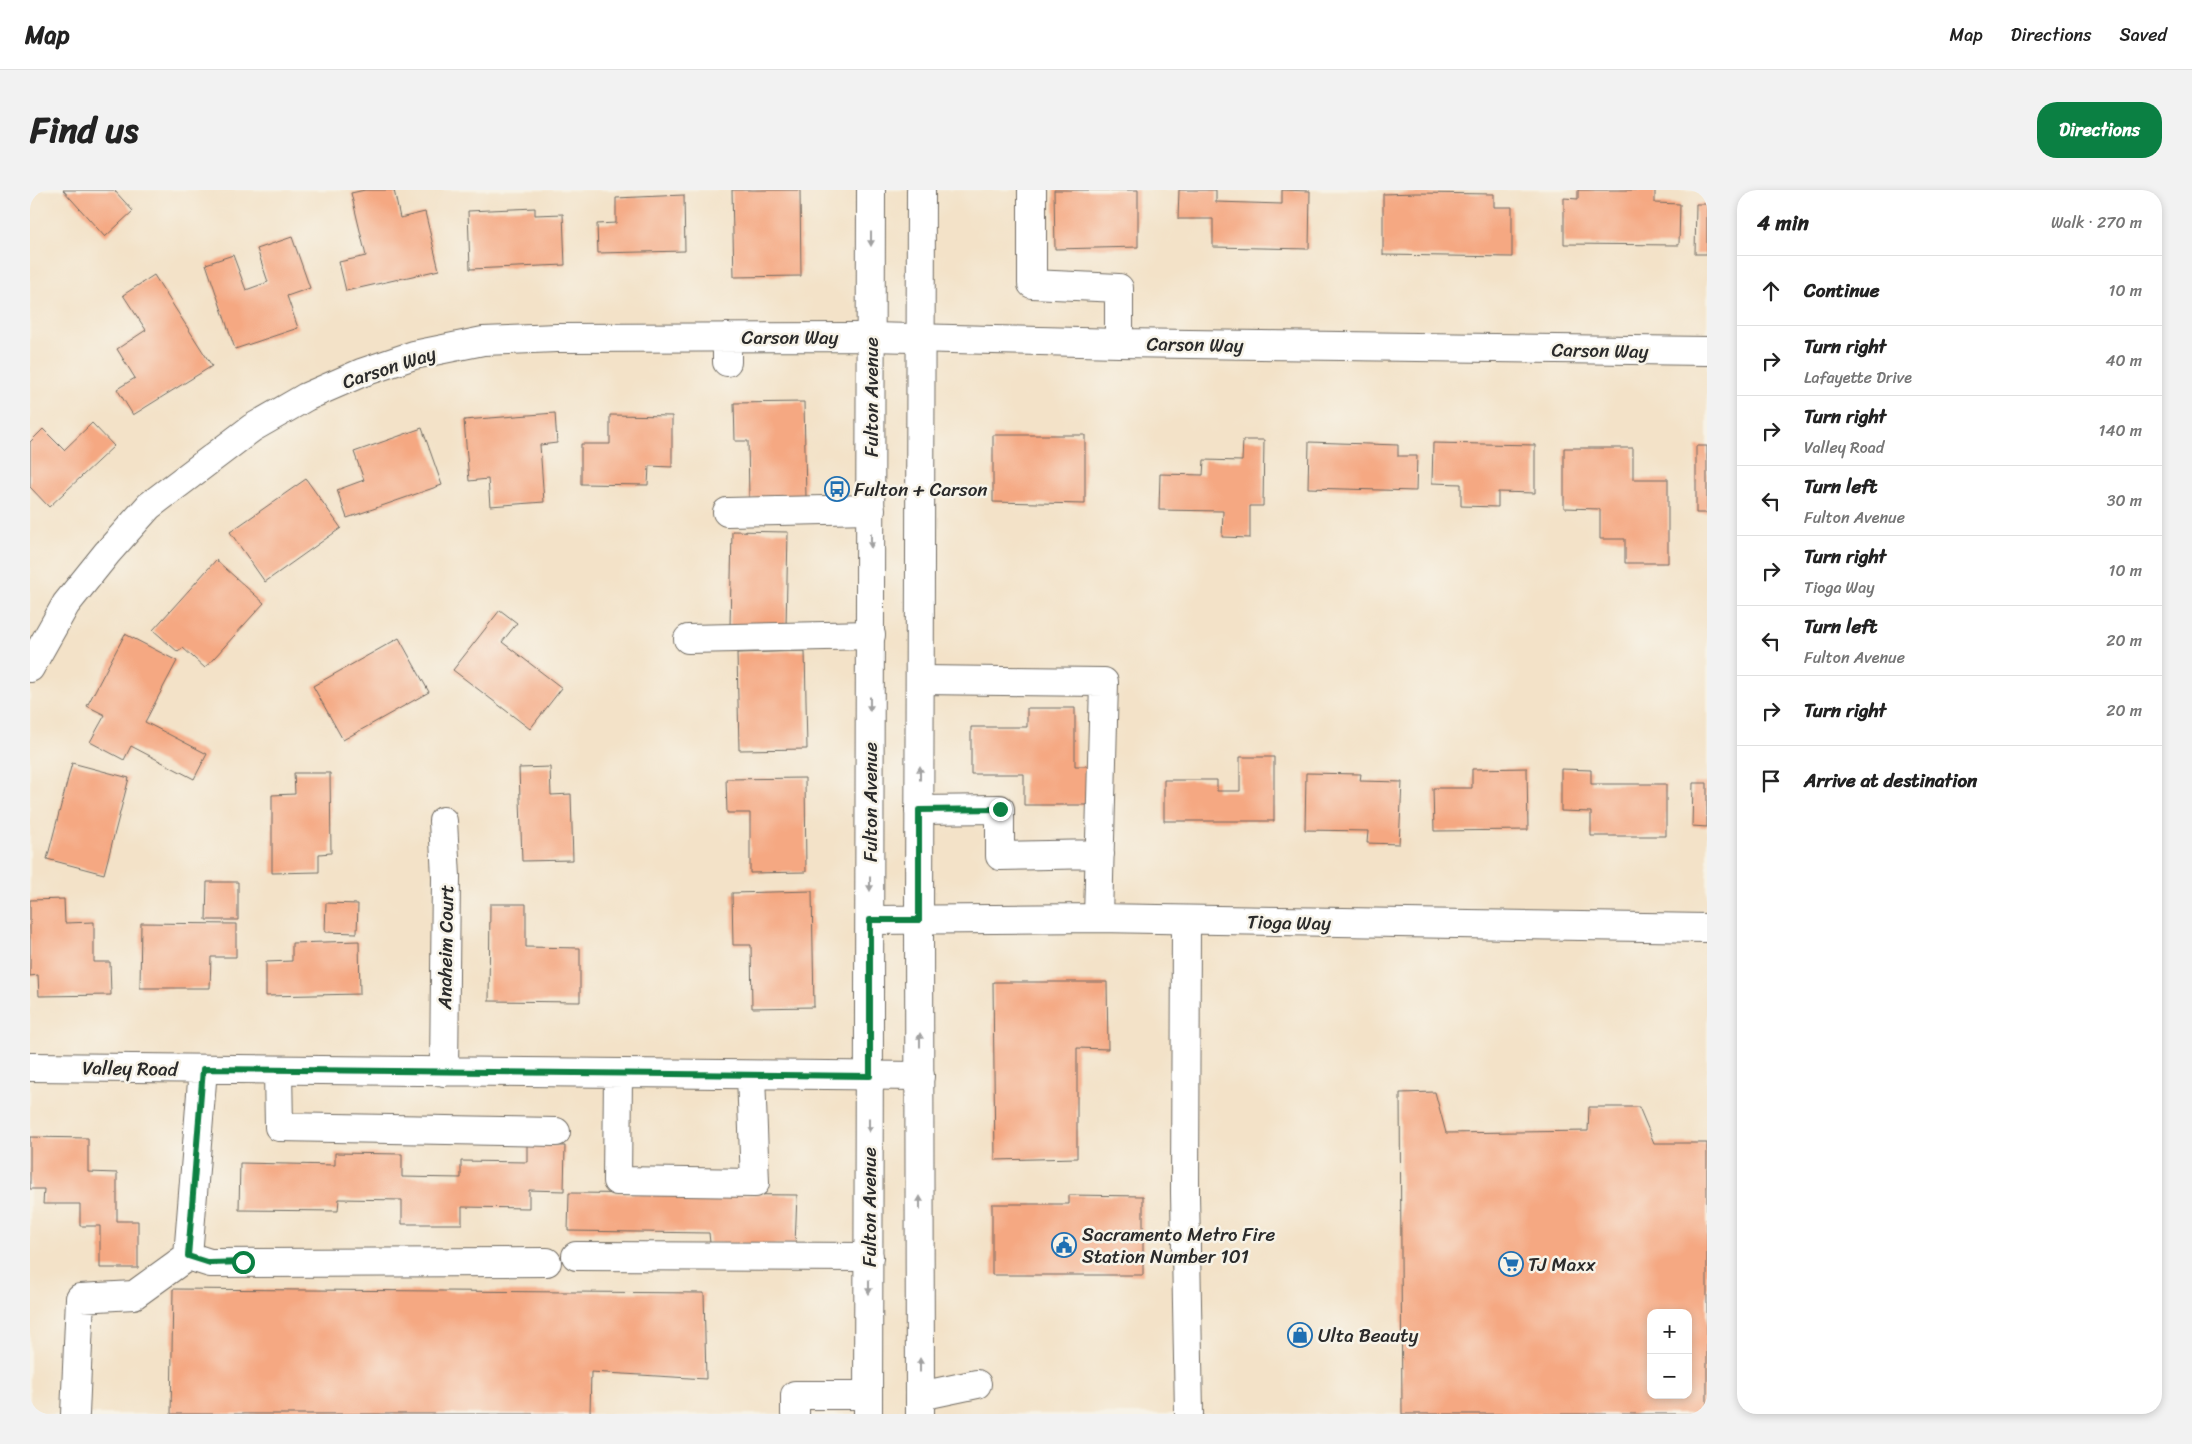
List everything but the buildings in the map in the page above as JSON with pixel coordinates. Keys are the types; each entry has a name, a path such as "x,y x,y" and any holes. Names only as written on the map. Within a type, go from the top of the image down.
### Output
{"street":[{"name":"Fulton Avenue","path":"868,1404 871,190"},
{"path":"921,190 920,1405 977,1384"},
{"path":"1032,190 1032,284 1119,288 1119,343"},
{"name":"Carson Way","path":"30,668 66,604 107,553 149,506 252,428 306,397 361,372 414,355 483,341 558,338 727,349 871,337 1119,343 1707,351"},
{"path":"727,512 871,509"},
{"path":"688,640 871,635"},
{"path":"920,680 1104,682 1098,918"},
{"path":"919,810 1000,809 1000,856 1100,854"},
{"name":"Anaheim Court","path":"443,821 446,877 444,1072"},
{"name":"Tioga Way","path":"870,920 1098,918 1707,928"},
{"path":"1186,920 1185,1193 1189,1414"},
{"name":"Valley Road","path":"30,1067 920,1076"},
{"path":"75,1414 80,1298 134,1295 188,1256 203,1069"},
{"path":"278,1070 279,1127 556,1132"},
{"path":"618,1074 616,1181 755,1183 751,1075"},
{"path":"188,1256 210,1263 547,1262"},
{"path":"576,1256 869,1257"},
{"path":"795,1414 794,1395 868,1404"}],"place":[{"name":"Fulton + Carson","path":"837,489"},
{"name":"Sacramento Metro Fire Station Number 101","path":"1064,1245"},
{"name":"TJ Maxx","path":"1511,1264"},
{"name":"Ulta Beauty","path":"1300,1335"}],"route":[{"path":"243,1262 210,1263 188,1256 203,1069 870,1076 870,920 919,920 919,810 1000,809"}]}
